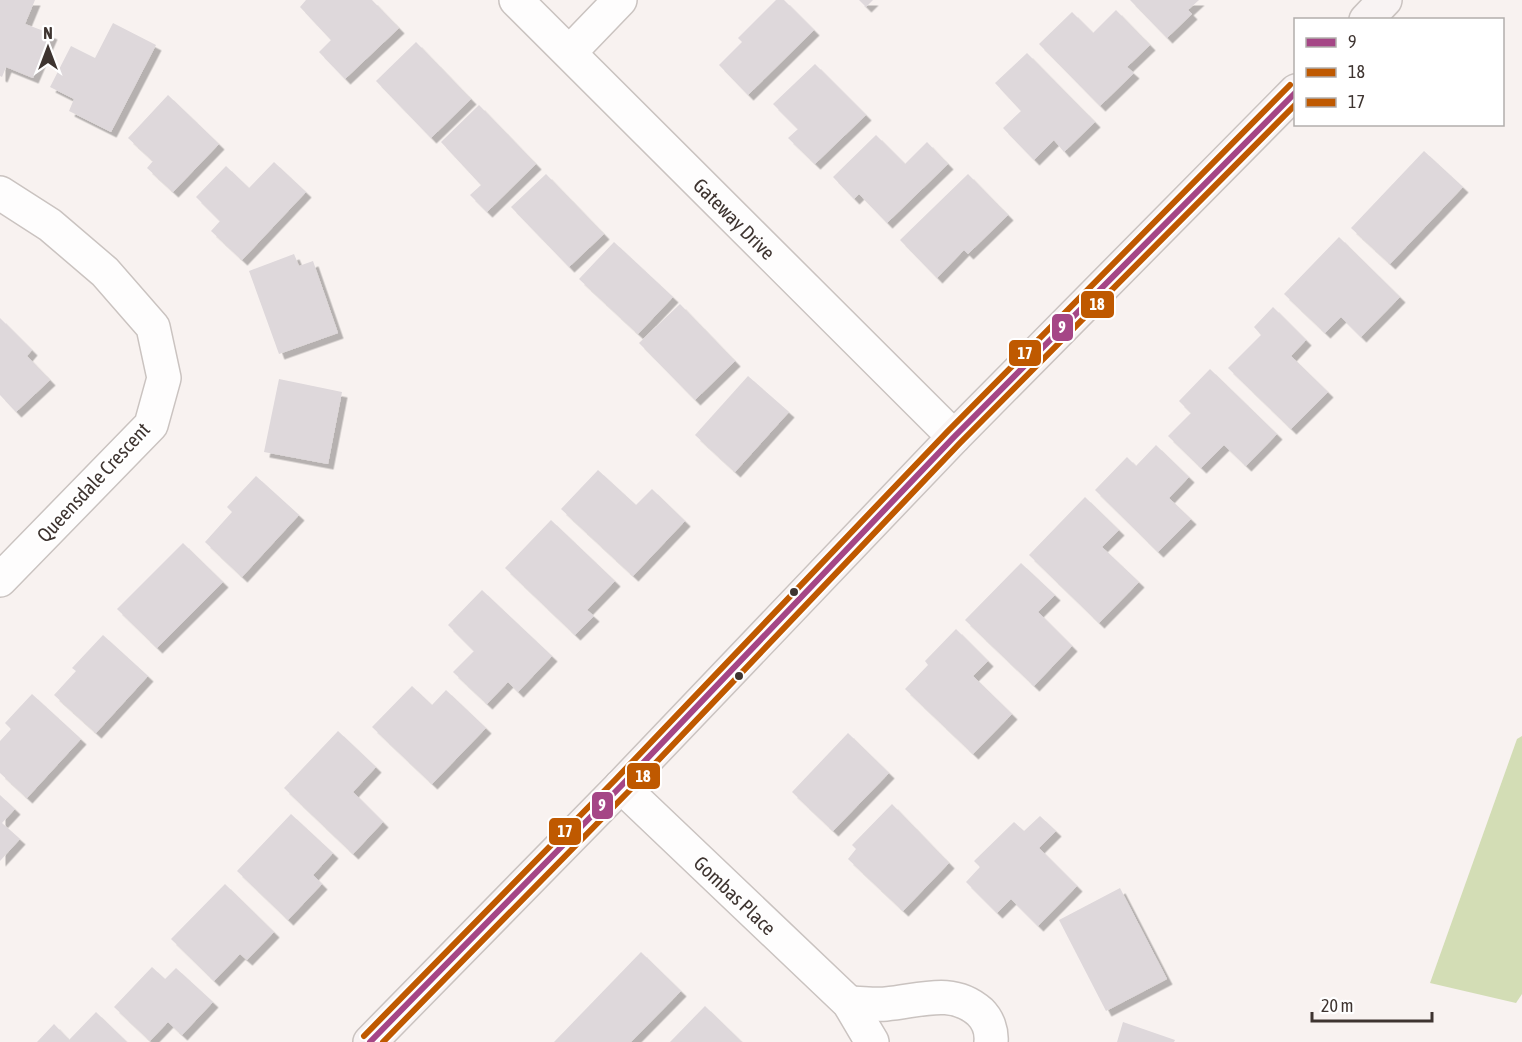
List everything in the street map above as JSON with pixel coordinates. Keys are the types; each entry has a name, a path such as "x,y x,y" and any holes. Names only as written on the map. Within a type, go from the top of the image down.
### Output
{"street":[{"name":"Gateway Drive","path":"516,0 954,436"},
{"path":"570,52 620,0"},
{"path":"1368,18 1385,0"},
{"path":"370,1042 621,786 954,436 1294,93"},
{"name":"Queensdale Crescent","path":"0,193 50,225 105,272 153,327 164,378 150,425 0,580"},
{"name":"Gombas Place","path":"621,786 849,1003 872,1042"},
{"path":"849,1003 886,1004 941,996 958,998 970,1004 984,1016 992,1034 991,1042"}],"green space":[{"path":"1522,736 1522,994 1516,1003 1430,983 1517,739"}],"building":[{"path":"0,0 35,0 25,24 52,34 33,78 6,67 2,77 0,76"},
{"path":"306,0 372,0 399,28 345,79 319,52 331,40 300,7"},
{"path":"776,0 784,0 814,30 748,95 719,65 742,42 738,38"},
{"path":"859,0 873,0 866,7"},
{"path":"1130,0 1199,0 1188,10 1192,14 1167,38"},
{"path":"1116,10 1150,45 1127,67 1134,73 1100,106 1039,44 1072,12 1093,33"},
{"path":"113,23 156,45 111,132 69,111 74,99 50,87 71,46 95,58"},
{"path":"416,42 471,99 431,138 376,81"},
{"path":"1027,53 1095,122 1064,152 1054,140 1034,160 1003,128 1021,111 995,83"},
{"path":"815,64 866,115 815,164 788,138 798,129 773,104"},
{"path":"168,95 219,144 173,192 147,168 153,161 128,138"},
{"path":"479,105 536,164 487,212 470,195 481,185 441,142"},
{"path":"876,135 905,164 927,142 948,164 887,223 859,194 854,199 833,177"},
{"path":"1424,151 1463,187 1390,264 1351,228"},
{"path":"274,162 306,192 242,260 211,231 220,221 196,197 226,166 249,188"},
{"path":"546,174 604,234 569,267 511,207"},
{"path":"968,174 1008,215 968,254 964,250 937,278 900,240"},
{"path":"1339,237 1400,297 1361,337 1341,317 1325,333 1284,294"},
{"path":"614,242 673,297 638,334 579,279"},
{"path":"294,254 299,266 313,261 338,333 279,354 249,271"},
{"path":"680,304 735,361 695,400 639,343"},
{"path":"1273,307 1306,340 1291,356 1328,392 1291,429 1228,368 1261,335 1254,327"},
{"path":"0,318 32,350 27,356 50,380 16,412 0,395"},
{"path":"1210,369 1277,434 1246,466 1224,445 1201,468 1168,436 1191,413 1179,401"},
{"path":"748,376 789,412 735,472 695,435"},
{"path":"279,379 342,392 328,464 264,452"},
{"path":"1156,445 1189,477 1169,498 1191,519 1158,552 1095,490 1127,457 1136,466"},
{"path":"598,470 636,505 652,489 685,521 633,576 561,509"},
{"path":"256,476 299,515 242,577 205,542 232,512 227,507"},
{"path":"1085,497 1119,530 1102,547 1139,582 1099,623 1029,555"},
{"path":"551,520 615,581 587,610 594,616 575,635 505,568"},
{"path":"183,543 223,582 157,648 117,609"},
{"path":"1021,563 1055,595 1038,612 1072,646 1034,686 965,620"},
{"path":"482,590 552,656 518,692 508,682 487,704 453,672 474,651 448,625"},
{"path":"956,629 988,661 973,676 1012,714 973,754 905,689 928,665 925,661"},
{"path":"103,635 148,676 96,733 54,695 76,671 72,668"},
{"path":"412,686 432,705 446,690 486,728 432,784 372,727"},
{"path":"32,694 81,739 27,798 0,773 0,741 11,729 5,723"},
{"path":"338,731 376,767 353,792 383,822 353,854 284,788"},
{"path":"848,733 889,773 833,831 792,792"},
{"path":"0,795 15,809 2,823 20,839 0,861"},
{"path":"892,804 949,863 903,911 848,859 856,849 852,845"},
{"path":"291,814 333,853 313,875 322,884 288,920 237,871"},
{"path":"1040,816 1056,831 1039,848 1077,886 1038,926 1011,899 997,913 966,882 980,867 974,861 1014,822 1024,831"},
{"path":"225,884 274,932 247,960 240,954 214,981 171,939"},
{"path":"1120,888 1167,979 1106,1011 1059,920"},
{"path":"641,952 681,991 631,1042 554,1042"},
{"path":"152,967 165,979 176,968 213,1002 182,1035 168,1022 150,1041 114,1007"},
{"path":"705,1006 742,1042 670,1042"},
{"path":"96,1012 127,1042 37,1042 54,1024 69,1040"},
{"path":"1123,1022 1175,1040 1174,1042 1117,1042"}],"transit line":[{"name":"17","path":"364,1036 615,780 948,431 1290,85"},
{"name":"9","path":"370,1042 621,786 954,437 1294,94"},
{"name":"18","path":"383,1042 628,792 960,443 1294,106"}]}
